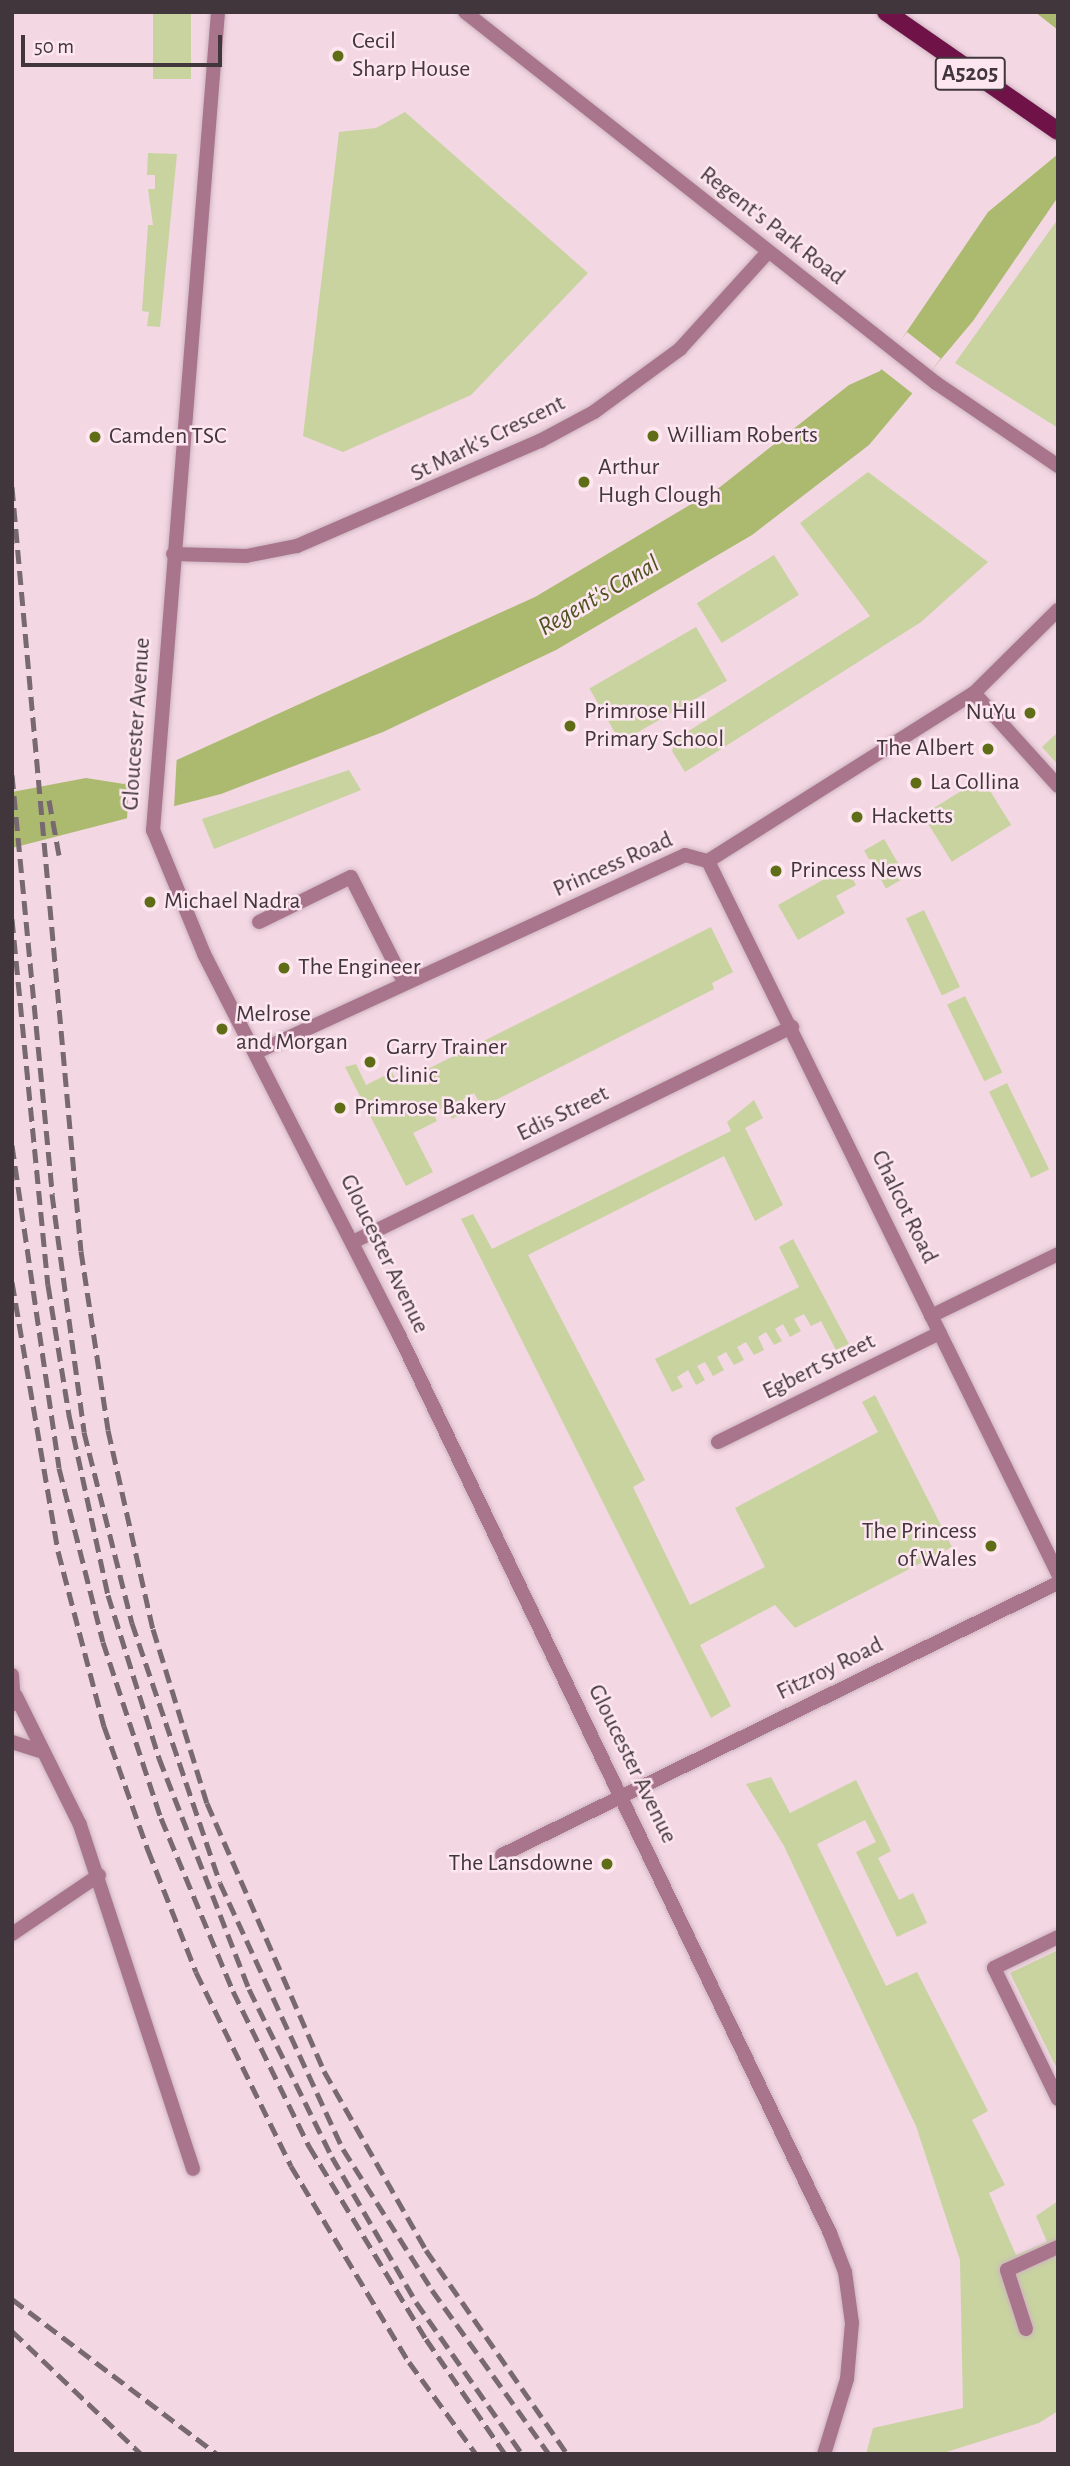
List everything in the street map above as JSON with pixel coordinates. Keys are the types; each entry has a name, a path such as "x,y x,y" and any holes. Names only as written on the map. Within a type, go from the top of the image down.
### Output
{"main road":[{"name":"A5205","path":"886,12 1058,131"}],"street":[{"name":"Gloucester Avenue","path":"218,12 157,729 153,830 204,954 354,1242 623,1797 845,2272 850,2357 824,2454"},
{"name":"Regent's Park Road","path":"465,12 936,383 1058,466"},
{"name":"St Mark's Crescent","path":"173,554 246,556 297,546 540,442 594,412 680,349 768,252"},
{"name":"Princess Road","path":"257,1052 404,982 685,855 708,861 974,693 1058,610"},
{"path":"974,693 1058,786"},
{"name":"Chalcot Road","path":"708,861 792,1027 1058,1574"},
{"path":"259,922 351,877 404,982"},
{"name":"Edis Street","path":"354,1242 792,1027"},
{"path":"931,1316 1058,1254"},
{"name":"Egbert Street","path":"718,1442 940,1333"},
{"name":"Fitzroy Road","path":"502,1855 1058,1583"},
{"path":"12,1675 14,1702 39,1751 71,1803 99,1875 193,2169"},
{"path":"12,1742 39,1751"},
{"path":"12,1934 99,1875"},
{"path":"1058,1937 994,1968 1058,2099"},
{"path":"1026,2329 1007,2270 1058,2247"}],"shaded area":[{"path":"153,12 191,12 191,79 153,79"},
{"path":"405,112 588,273 471,395 343,452 303,436 339,132 376,128"},
{"path":"148,153 177,154 160,327 147,326 149,312 142,311 148,225 153,225 148,189 155,189 155,175 147,175"},
{"path":"1058,219 1058,428 955,363"},
{"path":"868,472 988,562 921,622 685,772 672,751 676,739 870,616 800,523"},
{"path":"774,555 799,595 722,643 697,603"},
{"path":"696,627 727,681 620,742 589,688"},
{"path":"1058,732 1058,765 1042,747"},
{"path":"349,770 361,790 214,849 202,819"},
{"path":"982,778 1011,825 952,862 923,815"},
{"path":"884,839 906,877 886,889 864,850"},
{"path":"846,867 856,885 836,896 845,913 798,940 778,905"},
{"path":"924,910 960,987 942,995 906,918"},
{"path":"711,927 733,972 712,983 714,989 482,1107 474,1093 463,1099 469,1110 452,1119 446,1106 433,1112 437,1121 413,1133 433,1172 406,1186 345,1067 356,1064 366,1085 392,1072 398,1084"},
{"path":"965,996 1002,1072 984,1081 947,1005"},
{"path":"1007,1083 1049,1169 1031,1178 989,1092"},
{"path":"754,1100 763,1118 745,1128 783,1205 755,1221 724,1156 528,1255 645,1480 633,1487 690,1605 765,1567 735,1508 878,1432 862,1402 875,1395 952,1547 795,1628 775,1605 700,1645 731,1706 711,1718 461,1219 473,1214 492,1249 731,1131 727,1122"},
{"path":"793,1239 849,1344 836,1350 821,1321 811,1326 804,1314 794,1319 801,1331 790,1337 783,1324 775,1329 782,1341 774,1345 766,1332 758,1337 764,1350 754,1355 746,1342 737,1347 744,1360 734,1365 726,1352 717,1357 724,1370 713,1376 705,1362 697,1366 705,1380 696,1385 688,1370 677,1377 683,1387 672,1392 655,1359 799,1287 779,1247"},
{"path":"771,1777 790,1813 856,1780 891,1851 878,1858 899,1900 913,1893 927,1923 897,1937 856,1852 876,1842 865,1820 817,1844 886,1986 917,1972 988,2111 972,2120 1005,2185 989,2193 1016,2255 1047,2242 1036,2216 1058,2201 1058,2411 1039,2423 940,2454 866,2454 873,2428 963,2408 960,2260 916,2126 784,1846 746,1784"},
{"path":"1058,1950 1058,2071 1010,1973"}],"water":[{"path":"1035,12 1058,12 1058,30"},
{"name":"Regent's Canal","path":"1058,154 1058,197 973,321 869,445 752,535 556,650 383,732 221,794 12,848 12,792 86,778 124,784 535,597 720,487 849,385 880,371 988,212"}],"pier":[{"path":"907,332 941,358 913,394 879,367"},
{"path":"177,753 174,809 127,820 129,778"}],"railway":[{"path":"12,487 81,1251 108,1430 153,1629 207,1803 324,2071 426,2250 567,2454"},
{"path":"12,775 52,1194 84,1432 132,1623 220,1883 343,2149 432,2290 549,2454"},
{"path":"49,800 59,855"},
{"path":"12,919 48,1285 69,1415 108,1595 159,1758 249,1989 332,2157 416,2302 522,2454"},
{"path":"12,1145 59,1468 103,1642 161,1818 233,1991 309,2146 426,2339 505,2454"},
{"path":"12,1282 58,1551 104,1726 148,1850 196,1972 291,2166 409,2362 476,2454"},
{"path":"12,2299 217,2454"},
{"path":"12,2331 141,2454"}],"place":[{"name":"Cecil Sharp House","path":"338,56"},
{"name":"William Roberts","path":"653,436"},
{"name":"Camden TSC","path":"95,437"},
{"name":"Arthur Hugh Clough","path":"584,482"},
{"name":"NuYu","path":"1030,713"},
{"name":"Primrose Hill Primary School","path":"570,726"},
{"name":"The Albert","path":"988,749"},
{"name":"La Collina","path":"916,783"},
{"name":"Hacketts","path":"857,817"},
{"name":"Princess News","path":"776,871"},
{"name":"Michael Nadra","path":"150,902"},
{"name":"The Engineer","path":"284,968"},
{"name":"Melrose and Morgan","path":"222,1029"},
{"name":"Garry Trainer Clinic","path":"370,1062"},
{"name":"Primrose Bakery","path":"340,1108"},
{"name":"The Princess of Wales","path":"991,1546"},
{"name":"The Lansdowne","path":"607,1864"}]}
